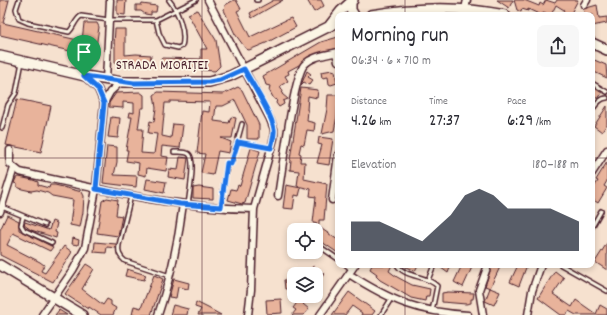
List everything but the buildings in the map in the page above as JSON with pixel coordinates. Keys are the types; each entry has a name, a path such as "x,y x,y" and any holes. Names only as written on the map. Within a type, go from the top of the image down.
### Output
{"main road":[{"path":"350,1 352,12"},
{"path":"340,12 350,1"},
{"path":"393,12 466,2 482,12"},
{"name":"STRADA MIORIȚEI","path":"0,56 84,76 122,82 209,82 220,80 244,69 334,24"},
{"path":"595,44 607,50"},
{"path":"0,265 82,315"}],"street":[{"path":"106,80 110,0"},
{"path":"208,0 274,129 271,148 254,209 251,290 248,315"},
{"path":"278,196 296,87 302,68 308,61 319,56 335,53"},
{"path":"84,76 98,89 104,103"},
{"path":"42,315 73,270 85,248 96,189 104,103 110,92 122,82"},
{"path":"10,150 10,164 20,172 131,196 185,204 254,209"},
{"path":"595,168 607,150"},
{"path":"1,209 14,168"},
{"path":"332,200 335,178"},
{"path":"158,315 171,277 185,204"},
{"path":"483,315 479,290 487,268"},
{"path":"528,315 532,291 540,268"},
{"path":"320,315 352,270 391,299 415,308 458,315 468,315"}],"lane":[{"path":"19,0 16,9 20,19 28,23 64,32 69,32 73,28 77,19 81,16 109,20 156,20 196,0"},
{"path":"156,20 161,40 165,45 178,48 182,46 184,39 176,10 169,0"},
{"path":"2,128 8,105 16,93 22,62"},
{"path":"595,85 607,92"},
{"path":"595,106 604,98 607,98"},
{"path":"221,207 227,163 231,164 242,124"},
{"path":"238,142 271,148"},
{"path":"174,152 186,152 193,161 185,204"},
{"path":"131,196 119,245 121,257 125,261 171,277"},
{"path":"1,209 23,216 45,226"},
{"path":"595,222 601,211"},
{"path":"23,216 21,225 24,230 52,243"},
{"path":"323,249 335,258"},
{"path":"400,268 428,280 437,286 432,311"},
{"path":"428,280 433,268"},
{"path":"570,268 607,291"},
{"path":"381,315 391,299"}],"route":[{"path":"244,69 274,129 274,138 271,148 238,142 231,164 227,163 221,207 180,204 96,189 104,103 98,89 84,76 134,83 209,82 220,80 244,69"}]}
